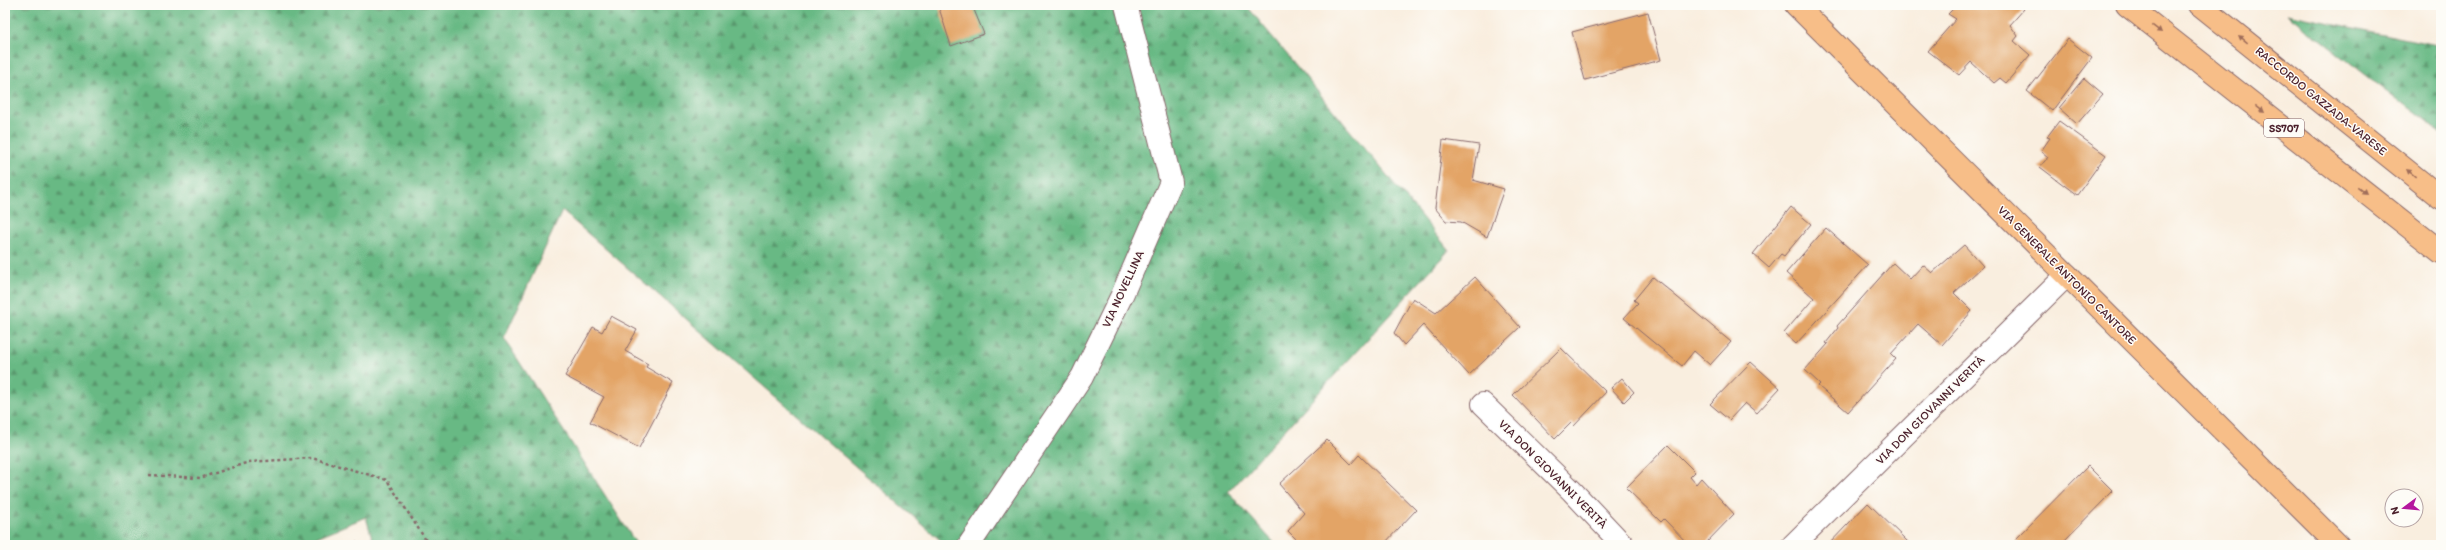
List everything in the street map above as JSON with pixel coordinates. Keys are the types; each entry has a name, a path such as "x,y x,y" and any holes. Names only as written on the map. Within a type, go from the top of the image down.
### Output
{"main road":[{"name":"VIA GENERALE ANTONIO CANTORE","path":"1796,5 2338,545"},
{"name":"SS707","path":"2127,5 2441,252"},
{"name":"RACCORDO GAZZADA-VARESE","path":"2200,5 2441,198"}],"street":[{"name":"VIA NOVELLINA","path":"969,545 1082,377 1122,295 1171,182 1126,5"},
{"name":"VIA DON GIOVANNI VERITÀ","path":"1793,545 2067,275"},
{"name":"VIA DON GIOVANNI VERITÀ","path":"1483,404 1572,491 1623,545"}],"path":[{"path":"149,475 200,478 249,462 312,458 387,480 429,545"}],"green space":[{"path":"5,5 1246,5 1449,250 1228,492 1276,545 946,545 562,211 504,338 637,545 374,545 366,517 297,545 5,545"},
{"path":"2287,14 2441,46 2441,133"}],"building":[{"path":"938,5 972,5 984,34 951,46"},
{"path":"1957,5 2020,5 2024,9 2010,25 2018,36 2014,41 2030,55 2006,83 2000,78 1994,83 1971,62 1959,75 1928,51 1956,19 1948,14"},
{"path":"1648,12 1661,60 1585,80 1572,32"},
{"path":"2068,39 2092,58 2052,111 2027,91"},
{"path":"2084,78 2103,94 2077,124 2059,108"},
{"path":"2059,121 2106,155 2077,195 2040,167 2048,157 2041,151 2050,138 2047,137"},
{"path":"1443,140 1479,145 1473,180 1504,189 1487,237 1461,222 1446,221 1435,208"},
{"path":"1791,207 1811,224 1784,256 1781,254 1769,268 1753,254"},
{"path":"1826,228 1868,265 1796,344 1784,333 1814,298 1786,273"},
{"path":"1964,245 1983,266 1954,293 1972,311 1942,345 1918,324 1891,354 1896,359 1848,412 1818,386 1820,384 1805,370 1828,344 1826,343 1838,328 1837,326 1893,263 1910,279 1923,265 1932,273"},
{"path":"1475,277 1520,327 1469,375 1423,325 1404,345 1394,333 1413,298 1436,313"},
{"path":"1653,277 1731,342 1710,365 1694,351 1682,366 1624,318 1638,303 1634,300"},
{"path":"611,316 637,330 625,351 648,364 646,367 673,383 639,448 590,422 604,397 565,376 593,327 602,332"},
{"path":"1561,348 1606,392 1574,426 1571,423 1555,439 1513,395"},
{"path":"1751,362 1780,388 1757,413 1745,403 1729,420 1710,404"},
{"path":"1622,378 1634,392 1624,402 1611,388"},
{"path":"1327,440 1351,464 1359,455 1416,510 1383,545 1302,545 1288,531 1304,513 1279,484"},
{"path":"1668,445 1695,472 1690,477 1696,484 1701,478 1734,514 1704,545 1689,545 1664,519 1661,522 1626,488"},
{"path":"2088,466 2113,491 2060,545 2019,545 2015,540"},
{"path":"1868,503 1908,542 1905,545 1828,545"},
{"path":"357,541 357,545 345,545"}]}
